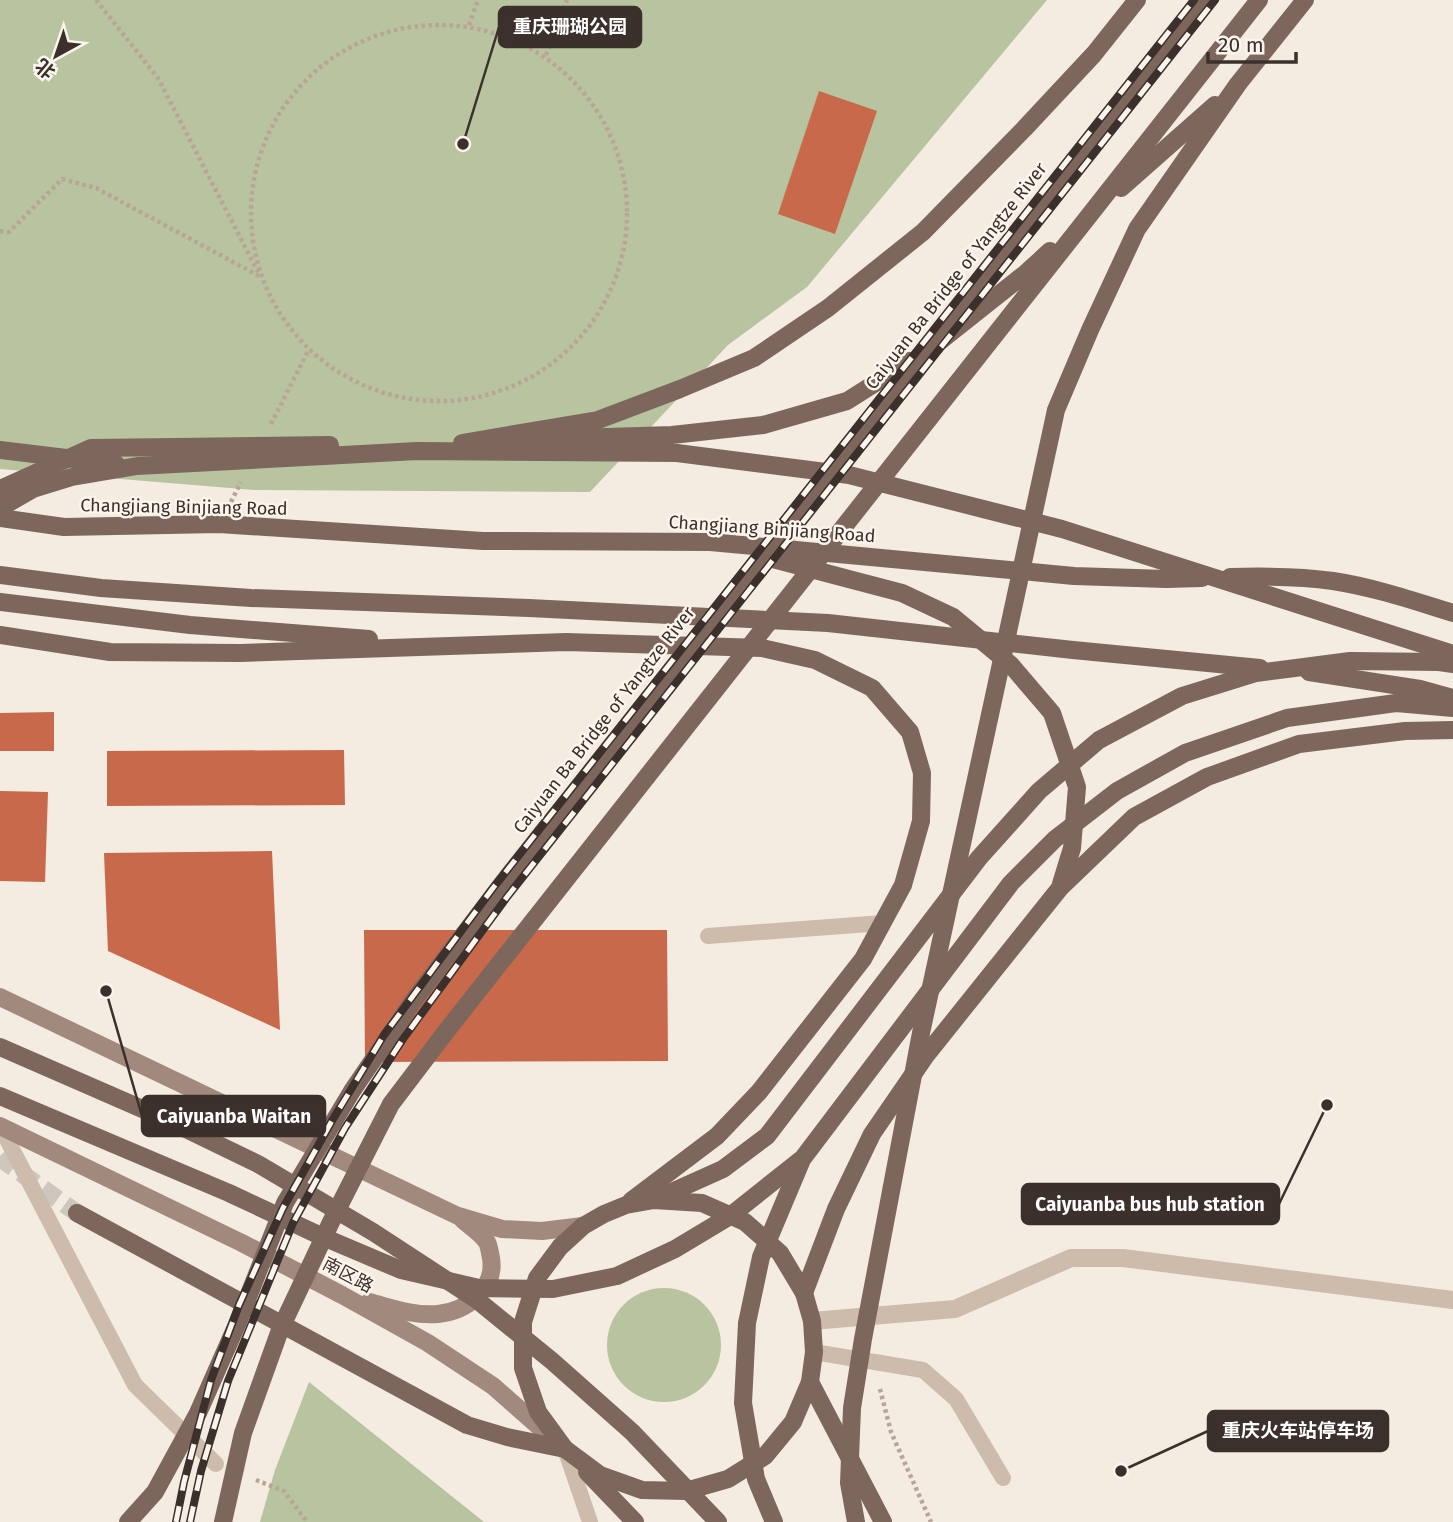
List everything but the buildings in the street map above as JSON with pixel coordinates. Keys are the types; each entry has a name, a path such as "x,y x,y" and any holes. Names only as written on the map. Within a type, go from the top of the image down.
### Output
{"main road":[{"path":"417,451 598,420 754,358 828,308 923,232 1085,63 1137,0"},
{"name":"Caiyuan Ba Bridge of Yangtze River","path":"128,1522 155,1492 198,1413 239,1320 285,1203 352,1091 414,1000 509,875 1202,0"},
{"path":"223,1522 243,1433 280,1331 391,1104 1259,0"},
{"path":"856,1522 849,1483 852,1408 863,1339 921,1033 1056,410 1137,229 1238,84 1305,0"},
{"path":"0,457 90,448 394,444 672,435 763,425 847,401 940,342 1026,273 1238,84"},
{"path":"0,489 90,448"},
{"path":"0,450 137,467"},
{"path":"0,509 33,489 72,477 137,467 417,451 677,453 849,475 1062,529 1453,654"},
{"name":"Changjiang Binjiang Road","path":"0,518 64,527 219,524 483,541 710,542 1074,576 1166,579 1277,576 1334,581 1453,613"},
{"path":"710,542 902,593 953,617 1011,665 1052,713 1077,787 1072,848 1060,888"},
{"path":"0,575 101,588 251,598 828,623 1325,674 1420,689 1453,698"},
{"path":"0,603 190,625 460,646"},
{"path":"0,635 110,652 240,653 566,642 762,648 815,660 872,688 910,732 922,773 921,821 903,885 863,959 759,1092 717,1136 626,1205"},
{"path":"654,1200 723,1169 767,1136 979,858 1039,792 1099,740 1182,695 1256,673 1350,661 1453,664"},
{"path":"774,1522 756,1479 743,1403 747,1323 761,1257 803,1158 1011,883 1055,839 1117,791 1185,753 1287,718 1395,703 1453,708"},
{"path":"804,1293 836,1209 872,1134 927,1054 1060,888 1133,817 1207,777 1299,744 1405,731 1453,730"},
{"path":"0,998 458,1216 502,1229 542,1231 583,1226"},
{"path":"0,1047 163,1118 258,1164 373,1232 477,1300 552,1361 632,1432 718,1522"},
{"path":"4,1097 401,1270 479,1289 554,1289 617,1276 674,1249 730,1216 803,1158"},
{"name":"南区路","path":"0,1126 242,1242 428,1343 493,1386 565,1449 635,1522"},
{"path":"654,1200 702,1203 745,1222 780,1253 804,1293 812,1321 814,1352 810,1382 793,1422 765,1456 728,1479 686,1491 642,1490 600,1475 565,1449 538,1412 523,1368 523,1322 537,1278 560,1247 583,1226 604,1214 626,1205 654,1200"},
{"path":"77,1213 467,1425 507,1437 565,1449"},
{"path":"342,1295 411,1313 439,1314 462,1309 480,1294 491,1276 492,1261 488,1244 458,1216"},
{"path":"810,1382 883,1522"}],"street":[{"path":"812,1321 955,1309 1071,1258 1123,1258 1453,1300"}],"lane":[{"path":"708,936 883,923"},
{"path":"0,1126 135,1385 216,1464"},
{"path":"814,1352 923,1370 956,1399 1003,1478"},
{"path":"565,1449 590,1522"}],"path":[{"path":"96,0 159,78 260,276 308,351 367,389 435,403 489,395 503,392 563,357 607,303 628,237 624,167 595,104 546,55 469,25 404,25 343,48 293,91 260,148 248,212 260,276"},
{"path":"469,25 478,0"},
{"path":"546,55 567,0"},
{"path":"0,231 9,232 62,179 96,188 260,276"},
{"path":"873,1361 891,1432 931,1522"},
{"path":"216,1464 284,1491 307,1522"}],"green space":[{"path":"0,0 1047,0 807,287 728,345 590,492 254,490 0,469"},
{"path":"664,1288 686,1292 704,1305 717,1323 721,1345 717,1367 704,1385 686,1398 664,1402 642,1398 624,1385 611,1367 607,1345 611,1323 624,1305 642,1292"},
{"path":"309,1382 484,1522 260,1522 275,1470"}],"tunnel":[{"path":"0,1156 77,1213"}],"railway":[{"path":"176,1522 211,1380 239,1305 283,1208 384,1035 493,888 1194,0"},
{"path":"190,1522 201,1471 228,1381 293,1223 345,1128 403,1039 507,897 1215,0"}],"place":[{"name":"重庆珊瑚公园","path":"463,144"},
{"name":"Caiyuanba Waitan","path":"106,991"},
{"name":"Caiyuanba bus hub station","path":"1327,1105"},
{"name":"重庆火车站停车场","path":"1121,1471"}]}
